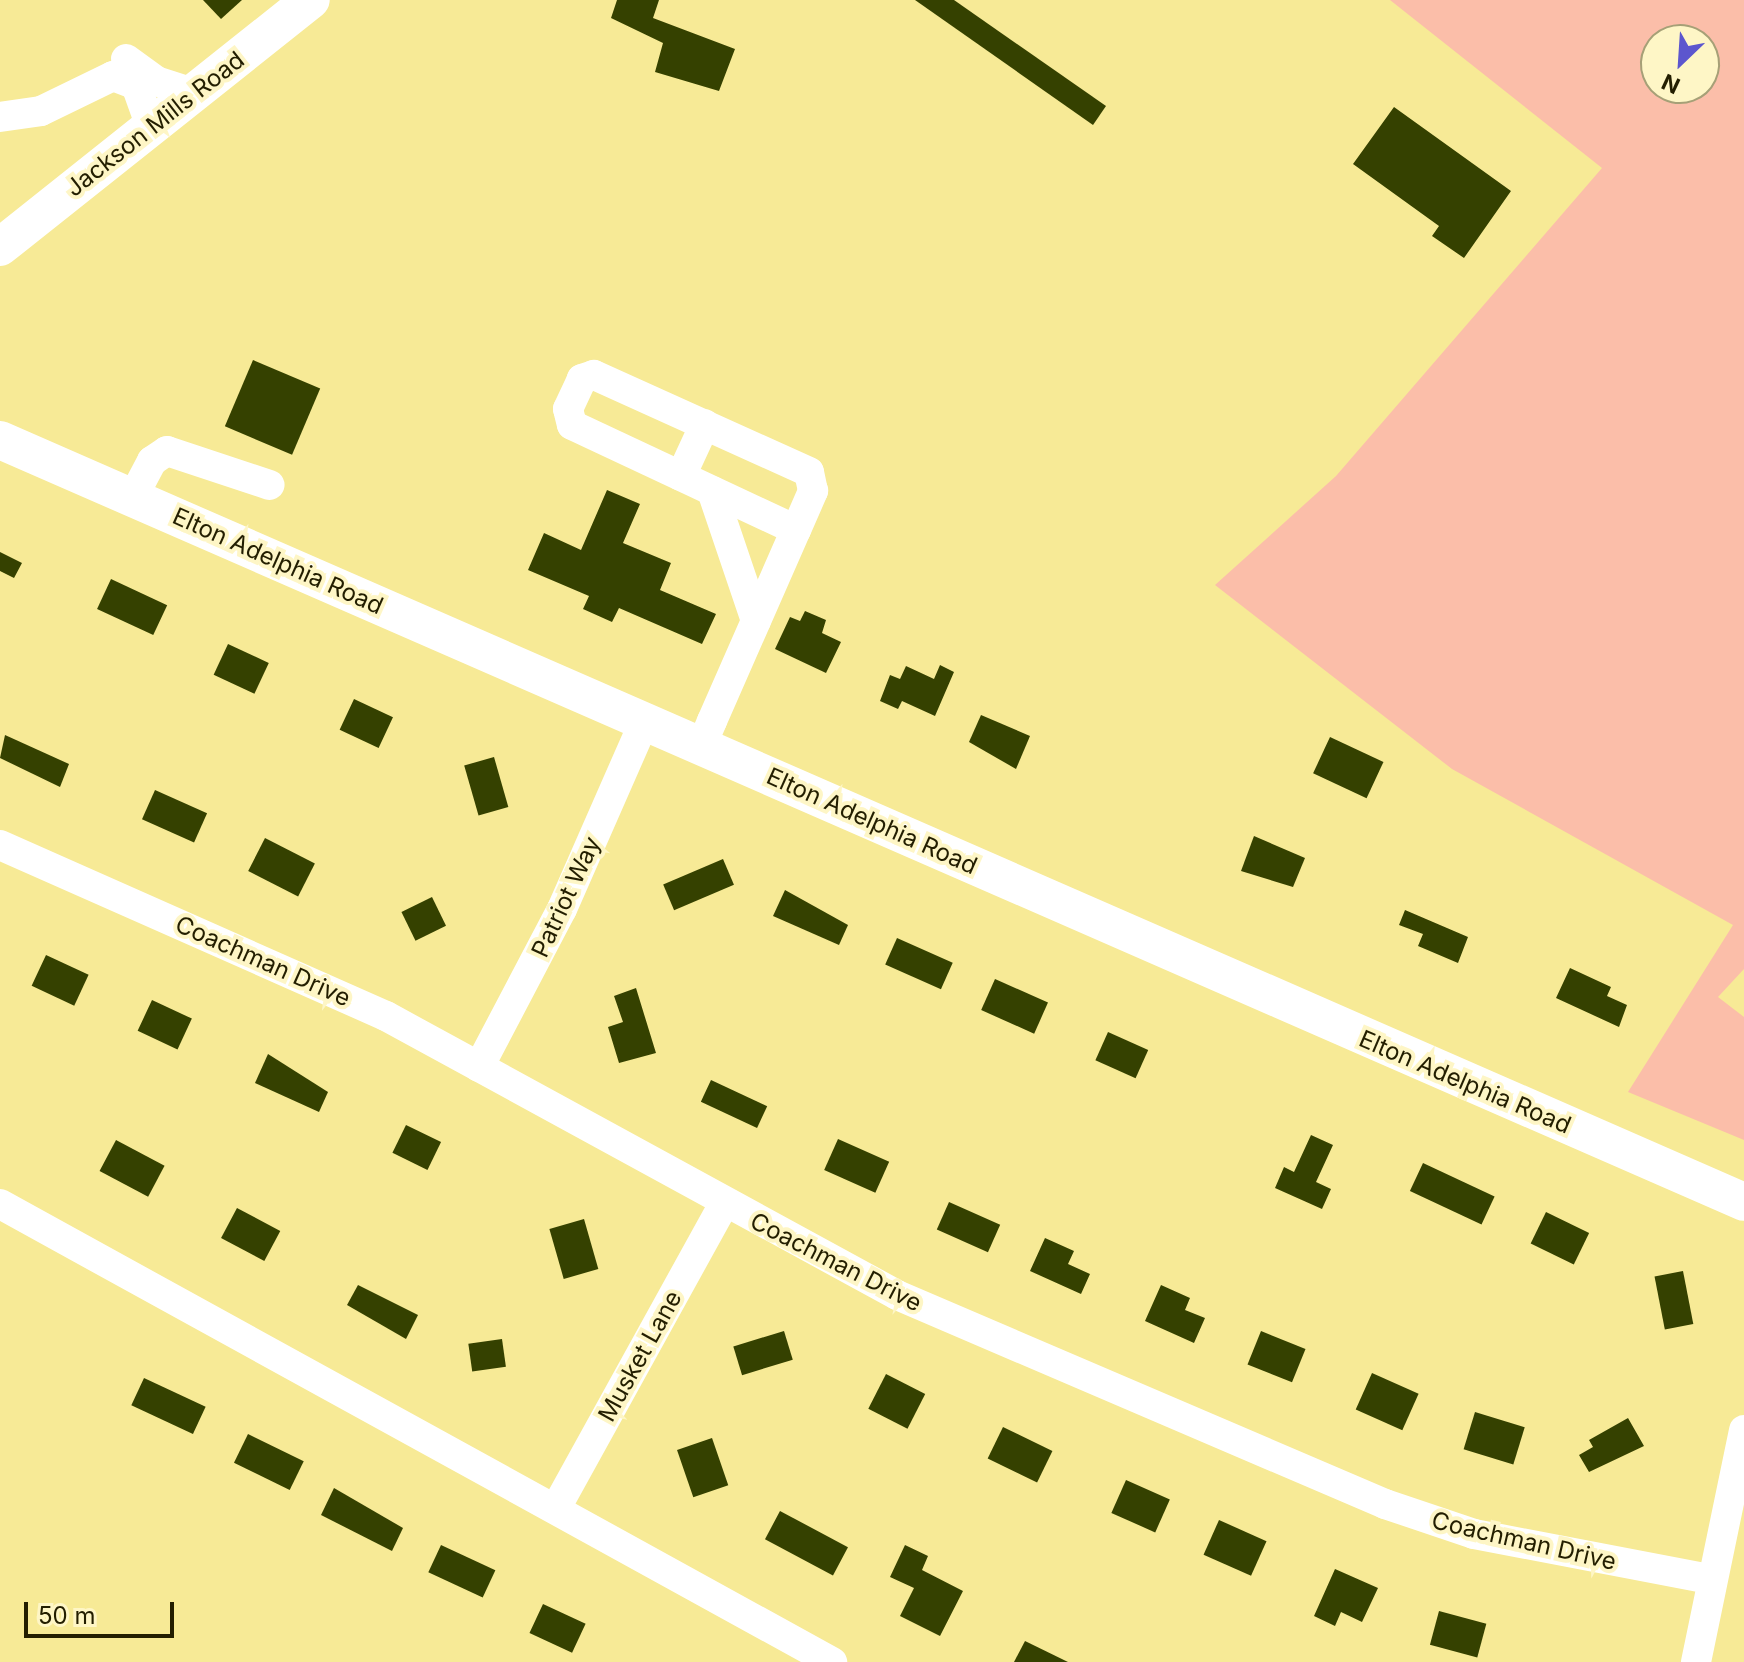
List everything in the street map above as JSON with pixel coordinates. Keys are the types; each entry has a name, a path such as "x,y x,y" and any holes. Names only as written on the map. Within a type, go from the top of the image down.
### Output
{"main road":[{"name":"Jackson Mills Road","path":"0,247 311,0"},
{"name":"Elton Adelphia Road","path":"0,440 1744,1202"}],"street":[{"path":"0,117 41,111 81,88 110,59 125,59 156,81 194,93"},
{"path":"81,88 126,78 140,93 151,127"},
{"path":"701,747 756,621 796,530 813,491 809,472 594,375 582,379 568,409 572,425 796,530"},
{"path":"681,476 705,424"},
{"path":"133,497 152,461 167,451 270,485"},
{"path":"712,491 756,621"},
{"name":"Patriot Way","path":"479,1067 562,909 644,722"},
{"name":"Coachman Drive","path":"0,845 324,987 479,1067 724,1204 897,1295 1385,1504 1474,1534 1711,1579"},
{"path":"0,1204 832,1662"},
{"name":"Musket Lane","path":"556,1508 724,1204"},
{"path":"1696,1662 1744,1430"}],"shaded area":[{"path":"1390,0 1744,0 1744,969 1718,997 1744,1017 1744,1140 1628,1092 1733,925 1452,769 1215,585 1336,476 1602,168"}],"building":[{"path":"203,0 242,0 221,19"},
{"path":"617,0 659,0 653,18 735,49 719,91 655,72 663,43 611,18"},
{"path":"915,0 954,0 1106,106 1093,125"},
{"path":"1394,107 1511,191 1464,258 1432,236 1439,226 1353,164"},
{"path":"253,360 320,389 292,455 225,426"},
{"path":"607,490 640,504 623,543 671,563 660,590 716,614 702,644 619,608 612,622 583,609 589,596 528,570 544,533 581,550"},
{"path":"0,552 22,563 14,578 0,571"},
{"path":"111,579 167,605 153,635 97,609"},
{"path":"805,611 826,620 822,633 841,642 826,673 775,649 790,617 800,621"},
{"path":"228,644 269,663 254,694 214,675"},
{"path":"940,665 954,672 935,716 902,701 898,709 880,701 890,675 900,679 906,666 934,679"},
{"path":"354,699 393,717 379,748 340,730"},
{"path":"981,715 1030,736 1016,769 969,742"},
{"path":"5,735 69,764 60,787 0,758"},
{"path":"1330,737 1383,762 1367,798 1313,773"},
{"path":"494,757 508,807 479,816 464,766"},
{"path":"155,790 207,813 194,842 142,819"},
{"path":"1254,836 1305,858 1293,887 1241,871"},
{"path":"265,838 315,863 298,896 248,871"},
{"path":"723,859 734,885 674,910 663,884"},
{"path":"785,890 848,925 839,945 773,916"},
{"path":"432,897 446,926 415,941 401,912"},
{"path":"1405,910 1468,937 1458,963 1418,946 1423,934 1399,925"},
{"path":"897,938 953,963 941,989 885,964"},
{"path":"46,955 89,975 74,1006 32,986"},
{"path":"1570,968 1611,987 1607,996 1627,1005 1619,1027 1556,998"},
{"path":"995,979 1048,1003 1034,1034 981,1010"},
{"path":"636,988 656,1053 619,1063 608,1027 623,1022 614,996"},
{"path":"152,1000 192,1019 178,1049 138,1031"},
{"path":"1108,1032 1148,1050 1136,1078 1095,1060"},
{"path":"268,1054 328,1092 319,1112 255,1083"},
{"path":"711,1080 767,1106 757,1128 701,1102"},
{"path":"406,1125 441,1142 427,1170 392,1153"},
{"path":"1311,1135 1333,1145 1316,1182 1331,1189 1322,1209 1275,1188 1284,1167 1294,1172"},
{"path":"838,1139 889,1162 875,1193 824,1170"},
{"path":"116,1140 165,1166 148,1197 100,1171"},
{"path":"1423,1163 1495,1196 1481,1224 1410,1191"},
{"path":"949,1202 1000,1225 988,1252 937,1229"},
{"path":"237,1208 280,1231 264,1261 221,1238"},
{"path":"1546,1212 1589,1233 1574,1264 1531,1243"},
{"path":"584,1219 598,1269 564,1279 549,1229"},
{"path":"1045,1238 1074,1251 1068,1264 1090,1274 1081,1294 1030,1271"},
{"path":"1683,1271 1693,1324 1665,1330 1655,1277"},
{"path":"358,1285 418,1315 406,1339 347,1305"},
{"path":"1161,1285 1190,1298 1185,1310 1205,1318 1194,1343 1145,1321"},
{"path":"784,1331 793,1360 742,1375 733,1346"},
{"path":"1261,1331 1306,1349 1292,1382 1248,1364"},
{"path":"502,1339 506,1367 472,1371 468,1344"},
{"path":"1372,1373 1419,1394 1402,1430 1356,1410"},
{"path":"886,1374 925,1394 907,1429 868,1409"},
{"path":"144,1378 206,1407 193,1434 131,1405"},
{"path":"1475,1412 1525,1427 1513,1464 1464,1449"},
{"path":"1628,1418 1644,1446 1589,1472 1579,1455 1593,1447 1589,1440"},
{"path":"1003,1427 1052,1451 1037,1483 988,1458"},
{"path":"248,1434 304,1461 290,1490 234,1463"},
{"path":"712,1438 728,1485 693,1497 677,1450"},
{"path":"1126,1480 1170,1500 1155,1532 1111,1513"},
{"path":"334,1488 403,1528 392,1551 321,1515"},
{"path":"780,1511 848,1547 833,1575 765,1539"},
{"path":"1219,1520 1267,1541 1251,1576 1204,1555"},
{"path":"441,1545 495,1570 483,1598 428,1572"},
{"path":"905,1545 928,1556 922,1570 963,1591 940,1636 900,1616 914,1588 890,1577"},
{"path":"1335,1569 1378,1588 1362,1622 1341,1612 1335,1626 1314,1616"},
{"path":"543,1604 586,1624 572,1653 529,1633"},
{"path":"1439,1611 1486,1624 1477,1657 1430,1645"},
{"path":"1025,1641 1068,1662 1014,1662"}]}
